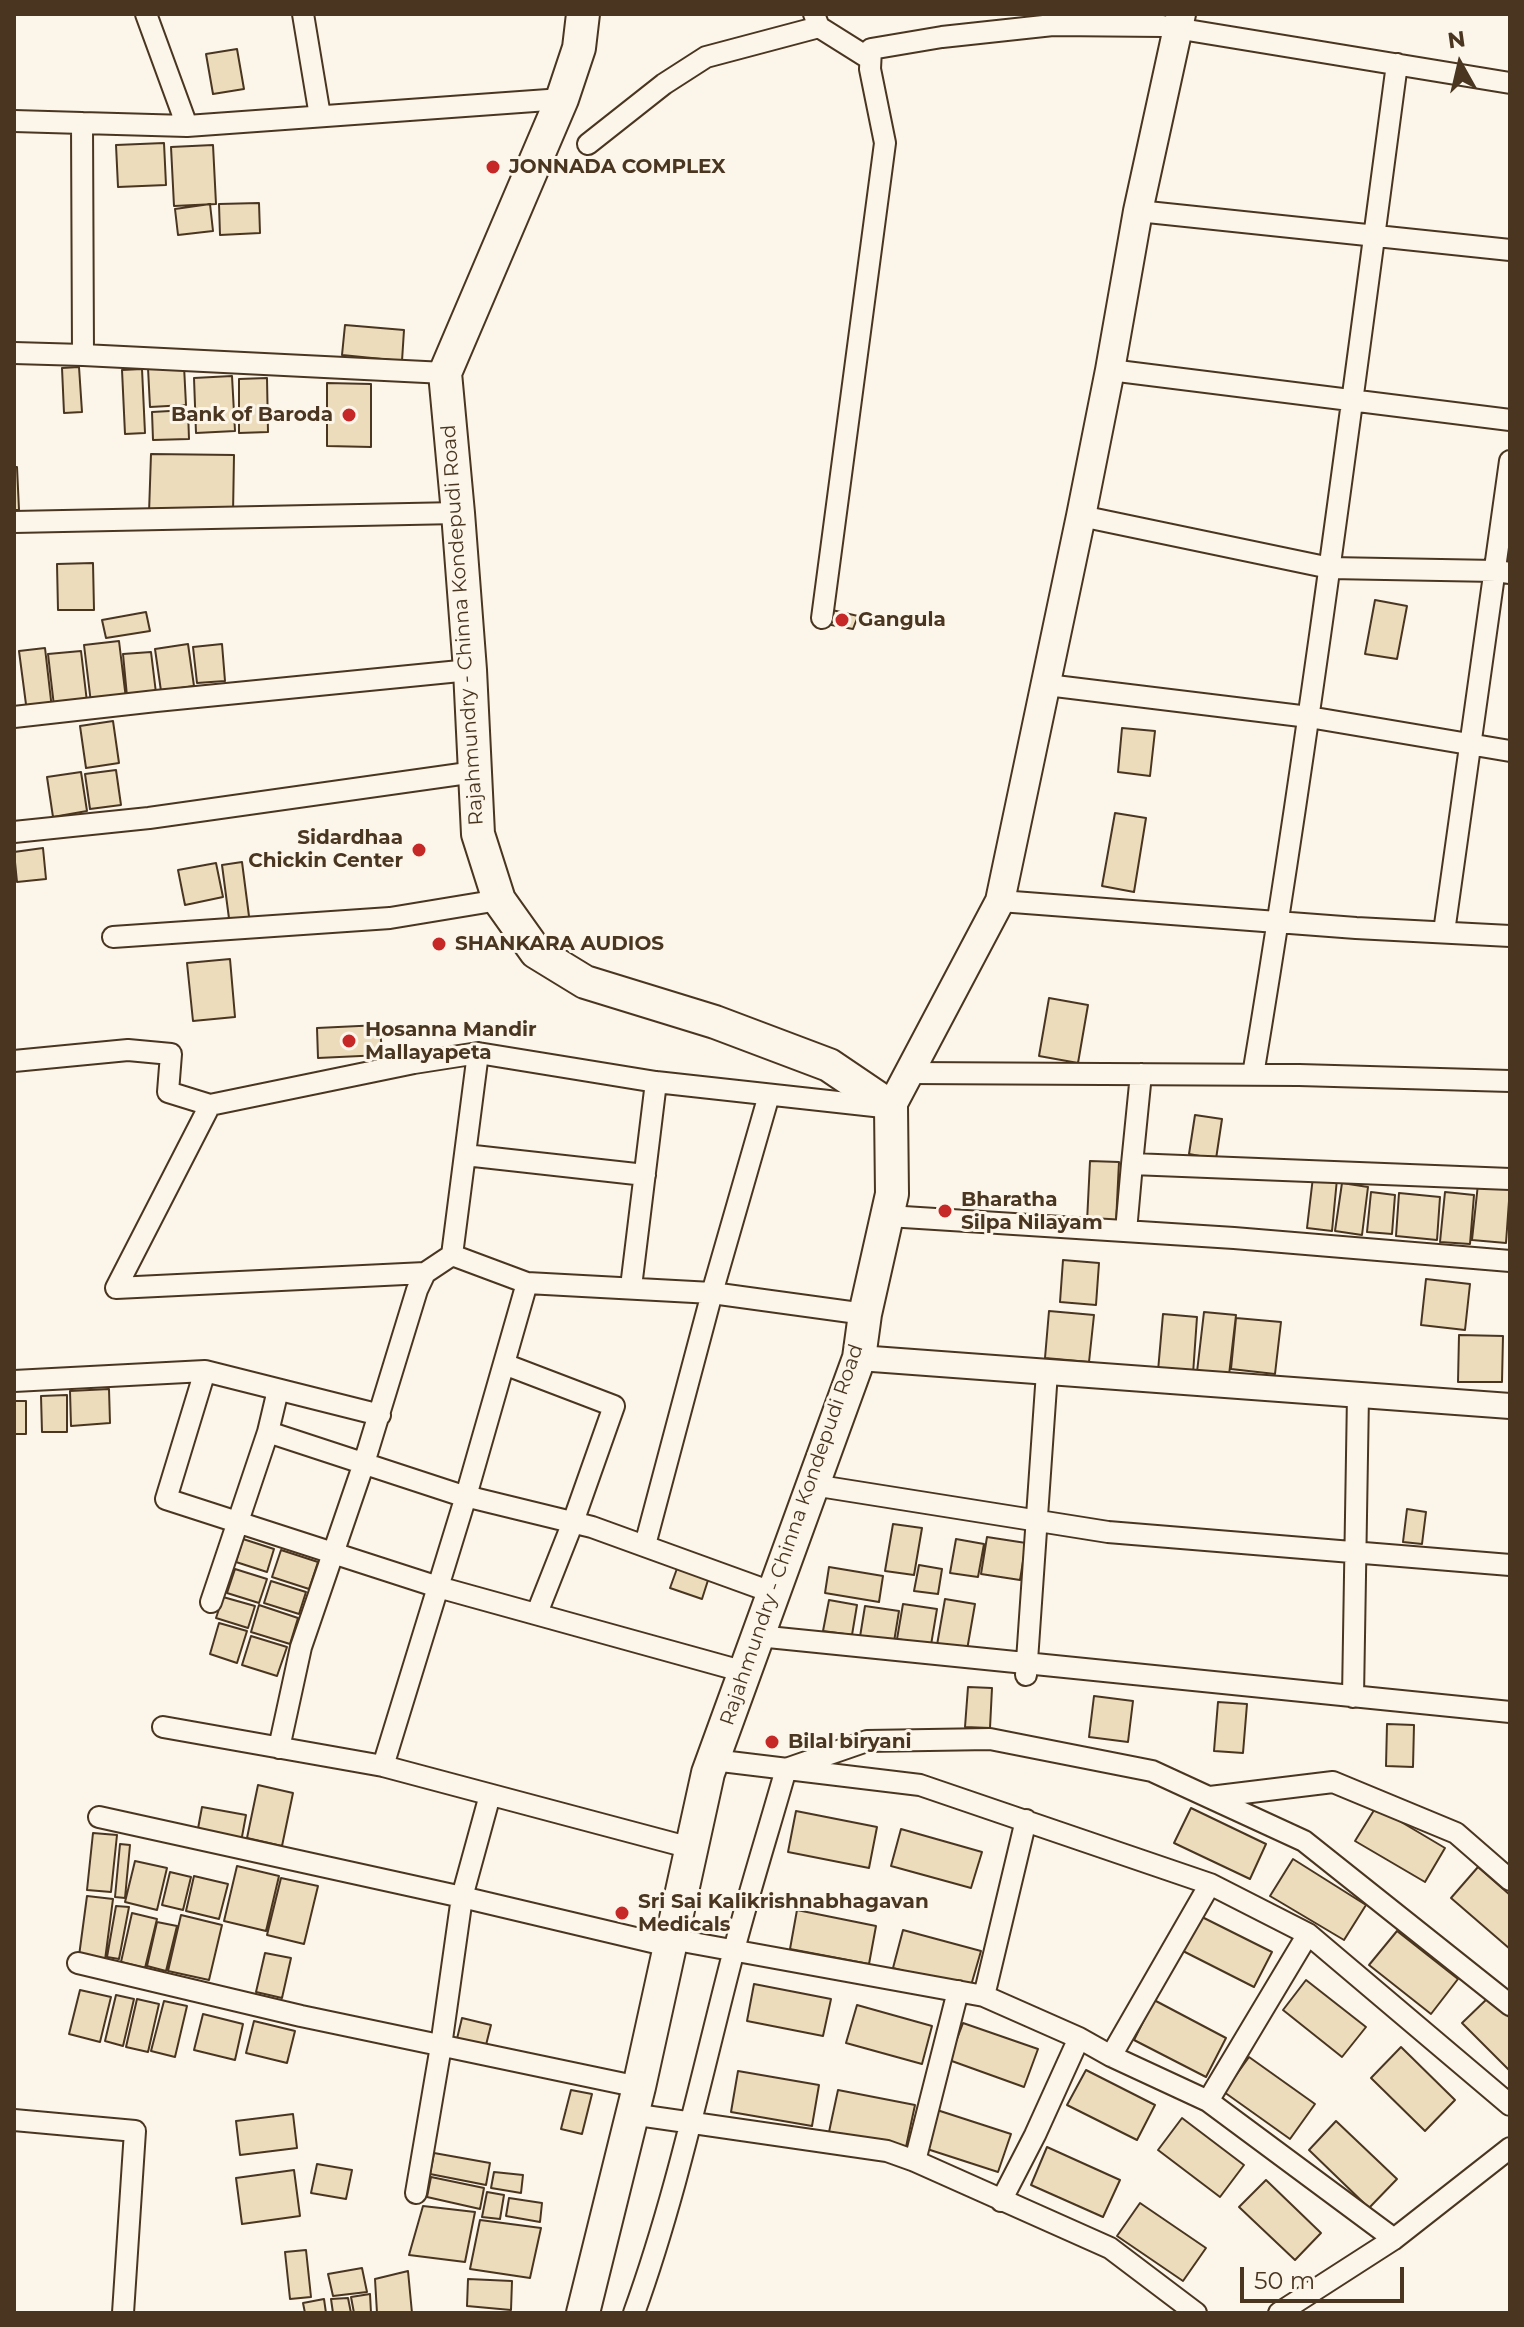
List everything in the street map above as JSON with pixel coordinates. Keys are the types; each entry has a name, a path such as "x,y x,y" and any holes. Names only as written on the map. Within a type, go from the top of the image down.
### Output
{"main road":[{"name":"Rajahmundry - Chinna Kondepudi Road","path":"583,14 579,48 562,99 445,373 470,670 478,834 499,900 536,952 585,982 715,1022 829,1065 891,1107 892,1194 865,1314 859,1358 713,1760 583,2313"},
{"path":"891,1107 1000,901 1047,685 1110,370 1138,211 1179,21"}],"street":[{"path":"146,14 187,126"},
{"path":"303,14 320,116"},
{"path":"588,144 664,84 706,57 816,21 870,59"},
{"path":"822,618 885,143 870,69 871,49 942,37 1053,25 1163,26 1179,21 1510,83"},
{"path":"1253,1075 1309,717 1397,64"},
{"path":"14,121 187,126 562,99"},
{"path":"82,123 83,355"},
{"path":"1138,211 1510,250"},
{"path":"14,353 445,373"},
{"path":"1110,370 1510,420"},
{"path":"1444,932 1471,745 1503,572 1510,461"},
{"path":"14,522 458,513"},
{"path":"1081,516 1330,568 1503,572"},
{"path":"14,717 470,670"},
{"path":"1047,685 1309,717 1510,751"},
{"path":"14,832 149,818 475,772"},
{"path":"113,937 390,918 499,900"},
{"path":"1000,901 1510,936"},
{"path":"14,1061 128,1050 171,1054 168,1092 210,1105 478,1053 656,1082 891,1107"},
{"path":"210,1105 116,1288 425,1273 452,1255 478,1053"},
{"path":"909,1073 1253,1075 1510,1081"},
{"path":"1126,1231 1141,1074"},
{"path":"631,1287 656,1082"},
{"path":"645,1545 769,1095"},
{"path":"465,1155 645,1175"},
{"path":"1132,1164 1510,1179"},
{"path":"888,1216 1510,1261"},
{"path":"452,1255 527,1283 712,1293 865,1314"},
{"path":"279,1748 301,1647 425,1273"},
{"path":"383,1766 527,1283"},
{"path":"859,1358 1510,1406"},
{"path":"504,1364 614,1406 537,1613"},
{"path":"14,1381 205,1371 380,1415"},
{"path":"205,1371 166,1499 438,1587 745,1672"},
{"path":"1026,1670 1047,1372"},
{"path":"211,1602 268,1432 278,1390"},
{"path":"1353,1697 1358,1395"},
{"path":"268,1432 466,1496 573,1522 774,1593"},
{"path":"813,1485 1108,1532 1510,1565"},
{"path":"758,1636 1026,1670 1510,1712"},
{"path":"163,1727 383,1766 691,1848"},
{"path":"786,1769 867,1741 990,1739 1152,1771 1304,1841 1510,2005"},
{"path":"713,1760 920,1785 1210,1884 1308,1934 1510,2105"},
{"path":"634,2313 655,2255 692,2122 734,1950 786,1769"},
{"path":"1209,1798 1333,1782 1456,1833 1510,1880"},
{"path":"416,2193 462,1897 490,1795"},
{"path":"99,1817 670,1942 734,1950 984,1996 1208,2101 1394,2239"},
{"path":"984,1996 1026,1820"},
{"path":"1111,2056 1210,1884"},
{"path":"1208,2101 1308,1934"},
{"path":"78,1963 441,2046 635,2100 692,2122 887,2151 1110,2248 1196,2313"},
{"path":"915,2161 958,1991"},
{"path":"1001,2201 1079,2038"},
{"path":"14,2120 135,2131 123,2313"},
{"path":"1279,2313 1394,2239 1510,2148"}],"building":[{"path":"237,49 244,89 213,94 206,54"},
{"path":"164,143 166,185 118,187 116,145"},
{"path":"213,145 216,204 174,206 171,147"},
{"path":"259,203 260,233 220,235 219,204"},
{"path":"210,204 213,231 178,235 175,209"},
{"path":"345,325 404,330 402,361 342,355"},
{"path":"184,366 186,405 150,407 148,368"},
{"path":"79,367 82,412 64,413 62,368"},
{"path":"142,369 145,433 125,434 122,370"},
{"path":"232,376 235,431 196,433 194,378"},
{"path":"267,378 268,432 239,433 239,379"},
{"name":"Bank of Baroda","path":"327,383 371,384 371,447 327,446"},
{"path":"188,410 189,439 153,440 152,412"},
{"path":"151,454 234,455 233,514 149,513"},
{"path":"14,467 17,467 19,510 14,510"},
{"path":"93,563 94,610 58,610 57,564"},
{"path":"1375,600 1407,606 1397,659 1365,654"},
{"name":"Gangula","path":"832,610 858,616 853,629 826,624"},
{"path":"146,612 150,631 106,638 102,620"},
{"path":"119,641 126,699 91,703 84,645"},
{"path":"188,644 194,686 161,691 155,649"},
{"path":"222,644 225,681 197,683 193,647"},
{"path":"45,648 52,709 27,712 19,651"},
{"path":"81,651 87,702 54,706 48,654"},
{"path":"151,652 156,693 127,696 123,654"},
{"path":"113,721 119,763 86,768 80,726"},
{"path":"1122,728 1155,731 1150,776 1118,772"},
{"path":"116,770 121,805 90,809 85,774"},
{"path":"81,772 87,811 53,817 47,777"},
{"path":"1115,813 1146,818 1134,892 1102,886"},
{"path":"43,848 46,879 17,882 14,852"},
{"path":"242,862 250,924 230,926 222,865"},
{"path":"216,863 223,897 185,905 178,870"},
{"path":"230,959 235,1017 193,1021 187,963"},
{"path":"1049,998 1088,1005 1078,1063 1039,1056"},
{"name":"Hosanna Mandir Mallayapeta","path":"380,1025 382,1055 318,1058 317,1028"},
{"path":"1195,1115 1222,1119 1216,1159 1189,1154"},
{"path":"1090,1161 1119,1162 1116,1223 1087,1222"},
{"path":"1313,1177 1337,1179 1332,1231 1307,1228"},
{"path":"1342,1183 1368,1187 1362,1235 1335,1231"},
{"path":"1478,1184 1510,1187 1506,1243 1472,1240"},
{"path":"1371,1192 1395,1195 1392,1234 1367,1232"},
{"path":"1445,1192 1474,1195 1470,1244 1440,1242"},
{"path":"1399,1193 1440,1197 1437,1240 1396,1236"},
{"path":"1063,1260 1099,1263 1096,1305 1060,1302"},
{"path":"1426,1279 1470,1284 1465,1330 1421,1325"},
{"path":"1049,1311 1094,1315 1089,1362 1045,1358"},
{"path":"1204,1312 1236,1315 1229,1375 1197,1372"},
{"path":"1163,1314 1197,1317 1193,1374 1158,1371"},
{"path":"1236,1318 1281,1322 1275,1374 1231,1369"},
{"path":"1459,1335 1503,1336 1502,1382 1458,1382"},
{"path":"109,1389 110,1423 71,1426 70,1391"},
{"path":"67,1395 67,1432 42,1432 41,1396"},
{"path":"14,1401 26,1401 26,1434 14,1434"},
{"path":"1407,1509 1426,1512 1422,1544 1403,1542"},
{"path":"893,1524 922,1528 914,1575 885,1571"},
{"path":"987,1537 1026,1543 1020,1580 981,1574"},
{"path":"243,1539 274,1549 267,1572 236,1562"},
{"path":"956,1539 984,1544 978,1577 950,1573"},
{"path":"281,1550 318,1562 309,1589 272,1577"},
{"path":"679,1563 710,1574 702,1599 670,1588"},
{"path":"919,1565 942,1569 938,1594 914,1591"},
{"path":"829,1567 883,1576 879,1602 825,1593"},
{"path":"235,1569 267,1579 259,1603 227,1593"},
{"path":"271,1581 306,1592 299,1614 264,1603"},
{"path":"223,1597 255,1606 248,1628 216,1618"},
{"path":"945,1599 975,1604 967,1650 937,1645"},
{"path":"829,1600 857,1605 852,1635 823,1631"},
{"path":"903,1604 937,1609 931,1645 897,1639"},
{"path":"259,1605 298,1618 290,1644 251,1632"},
{"path":"865,1606 899,1611 893,1648 859,1643"},
{"path":"219,1623 247,1631 237,1663 210,1654"},
{"path":"251,1636 287,1647 277,1676 242,1665"},
{"path":"968,1687 992,1688 990,1728 965,1727"},
{"path":"1094,1696 1133,1701 1128,1742 1089,1737"},
{"path":"1218,1702 1247,1704 1243,1753 1214,1751"},
{"path":"1387,1724 1414,1725 1413,1767 1386,1766"},
{"path":"258,1785 293,1793 282,1846 247,1838"},
{"path":"202,1807 246,1815 241,1842 197,1834"},
{"path":"1376,1807 1445,1848 1425,1882 1355,1841"},
{"path":"1191,1808 1266,1844 1250,1879 1174,1843"},
{"path":"796,1811 877,1827 869,1868 788,1852"},
{"path":"901,1829 982,1852 971,1888 891,1866"},
{"path":"93,1833 117,1835 111,1892 87,1890"},
{"path":"120,1844 130,1845 125,1898 115,1897"},
{"path":"1293,1859 1366,1905 1344,1940 1270,1896"},
{"path":"135,1861 167,1868 157,1910 125,1902"},
{"path":"237,1866 279,1876 266,1931 224,1921"},
{"path":"1478,1867 1510,1895 1510,1949 1451,1898"},
{"path":"170,1872 191,1877 183,1910 162,1905"},
{"path":"194,1876 228,1884 219,1919 186,1911"},
{"path":"281,1878 318,1886 304,1944 267,1935"},
{"path":"87,1896 113,1899 105,1960 79,1956"},
{"path":"116,1906 129,1907 119,1959 107,1957"},
{"path":"797,1910 876,1926 869,1964 790,1949"},
{"path":"132,1913 157,1919 145,1968 121,1962"},
{"path":"1196,1914 1272,1952 1254,1987 1179,1949"},
{"path":"181,1915 222,1925 209,1980 168,1971"},
{"path":"157,1922 177,1926 166,1971 147,1966"},
{"path":"903,1930 981,1951 970,1989 893,1968"},
{"path":"1397,1931 1458,1979 1431,2014 1369,1965"},
{"path":"265,1953 291,1958 282,1998 256,1992"},
{"path":"1306,1980 1366,2027 1342,2057 1283,2010"},
{"path":"754,1984 831,1999 823,2036 747,2021"},
{"path":"80,1990 111,1997 100,2042 69,2034"},
{"path":"116,1995 134,1999 123,2046 105,2041"},
{"path":"1489,1997 1510,2018 1510,2071 1462,2023"},
{"path":"137,1999 159,2004 148,2052 126,2047"},
{"path":"1154,2000 1226,2038 1206,2077 1134,2040"},
{"path":"164,2001 187,2006 175,2057 151,2051"},
{"path":"857,2005 932,2026 922,2064 846,2043"},
{"path":"203,2014 243,2024 235,2060 194,2050"},
{"path":"462,2018 491,2025 484,2053 455,2047"},
{"path":"254,2021 295,2031 287,2063 246,2053"},
{"path":"963,2023 1038,2049 1024,2087 949,2060"},
{"path":"1401,2047 1455,2100 1425,2131 1371,2078"},
{"path":"1249,2057 1315,2104 1290,2139 1224,2092"},
{"path":"1086,2070 1155,2105 1137,2140 1067,2105"},
{"path":"738,2071 819,2085 812,2126 731,2112"},
{"path":"571,2090 592,2094 582,2134 561,2129"},
{"path":"838,2090 915,2105 906,2147 829,2132"},
{"path":"937,2110 1011,2134 998,2172 924,2148"},
{"path":"293,2114 297,2148 240,2155 236,2121"},
{"path":"1182,2118 1244,2165 1220,2197 1158,2150"},
{"path":"1336,2121 1397,2179 1369,2208 1309,2150"},
{"path":"1047,2147 1120,2180 1103,2217 1031,2185"},
{"path":"434,2153 490,2163 486,2185 430,2174"},
{"path":"317,2164 352,2170 346,2199 311,2193"},
{"path":"294,2170 300,2216 242,2224 236,2178"},
{"path":"494,2172 523,2175 521,2193 491,2188"},
{"path":"431,2177 484,2188 480,2209 427,2197"},
{"path":"1266,2180 1321,2233 1295,2260 1239,2207"},
{"path":"487,2192 504,2195 500,2219 482,2217"},
{"path":"509,2198 542,2203 540,2222 506,2216"},
{"path":"1140,2203 1206,2248 1183,2281 1117,2236"},
{"path":"423,2206 475,2212 465,2262 409,2255"},
{"path":"480,2220 541,2228 530,2278 470,2269"},
{"path":"306,2250 311,2297 290,2299 285,2252"},
{"path":"362,2268 367,2292 333,2296 328,2274"},
{"path":"408,2271 412,2313 377,2313 375,2279"},
{"path":"468,2279 512,2281 511,2310 467,2306"},
{"path":"370,2294 371,2313 354,2313 351,2297"},
{"path":"348,2298 351,2313 333,2313 331,2299"},
{"path":"324,2299 326,2313 305,2313 303,2303"}],"place":[{"name":"JONNADA COMPLEX","path":"493,167"},
{"name":"Bank of Baroda","path":"349,415"},
{"name":"Gangula","path":"842,620"},
{"name":"Sidardhaa Chickin Center","path":"419,850"},
{"name":"SHANKARA AUDIOS","path":"439,944"},
{"name":"Hosanna Mandir Mallayapeta","path":"349,1041"},
{"name":"Bharatha Silpa Nilayam","path":"945,1211"},
{"name":"Bilal biryani","path":"772,1742"},
{"name":"Sri Sai Kalikrishnabhagavan Medicals","path":"622,1913"}]}
